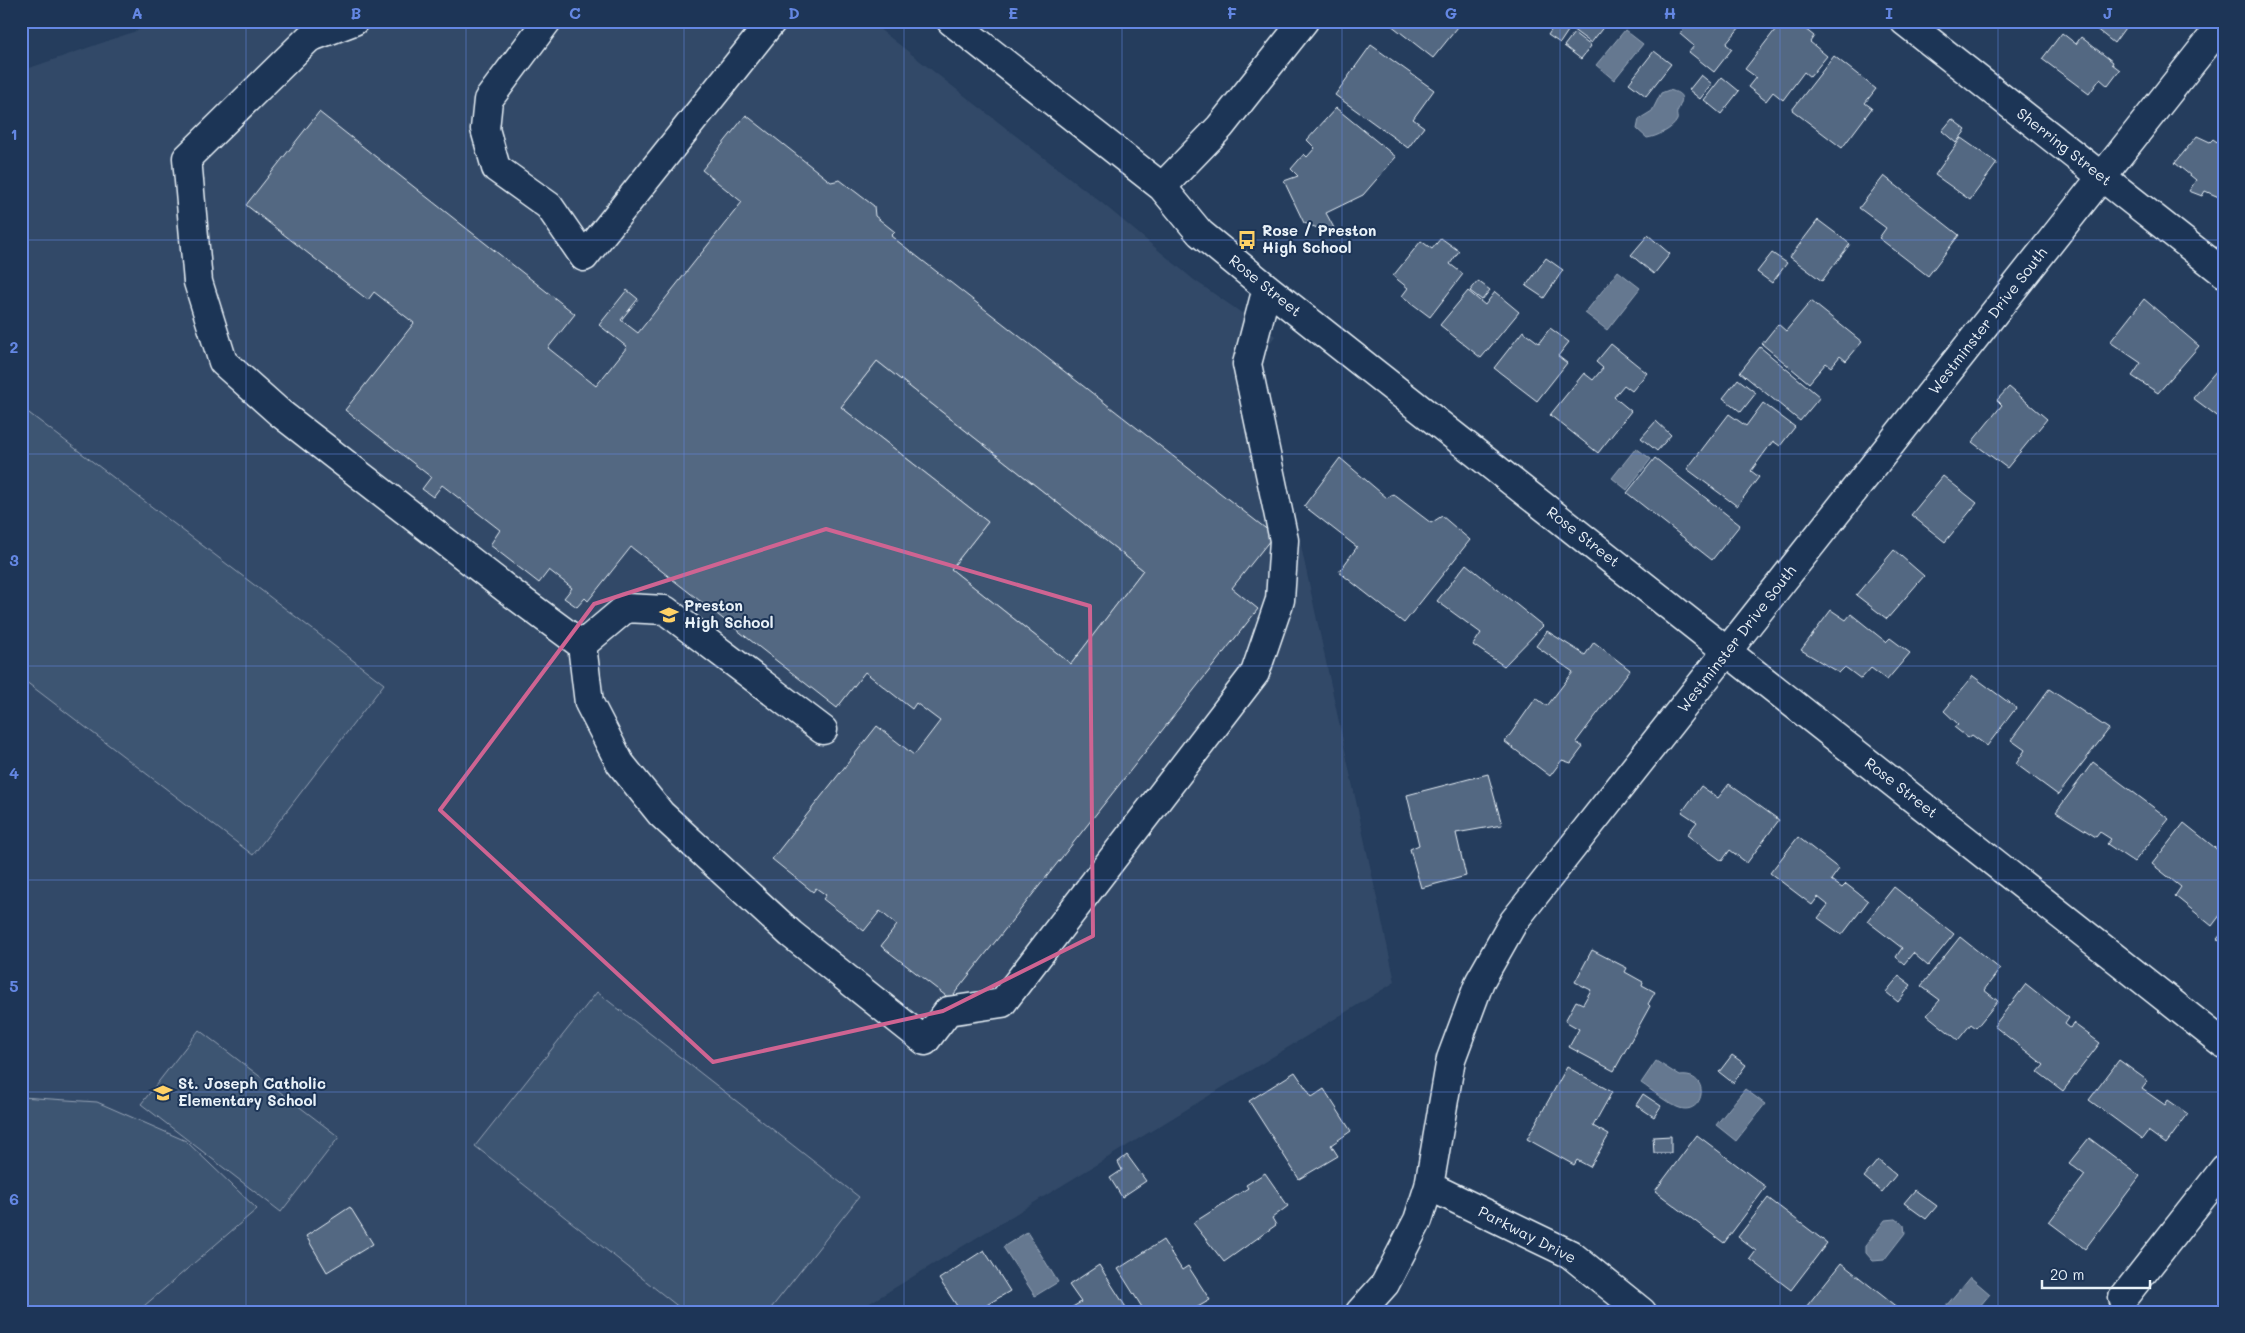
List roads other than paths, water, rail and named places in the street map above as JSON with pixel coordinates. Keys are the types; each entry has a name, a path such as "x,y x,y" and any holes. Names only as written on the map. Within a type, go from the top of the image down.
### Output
{"street":[{"path":"354,21 309,38 187,158 198,282 223,362 280,413 513,594 582,645 589,703 620,763 661,814 791,934 925,1041 948,1011 1002,1003 1254,673 1280,600 1284,540 1247,364 1266,288"},
{"path":"547,21 488,100 485,129 496,168 549,206 584,258 772,21"},
{"name":"Rose Street","path":"951,21 1162,187 1200,233 1266,288 2224,1044"},
{"path":"1162,187 1220,127 1304,21"},
{"name":"Sherring Street","path":"1904,21 2224,274"},
{"name":"Westminster Drive South","path":"1360,1312 1385,1284 1418,1220 1429,1186 1451,1059 1485,973 1514,921 2224,22"},
{"path":"582,645 626,608 665,610 823,730"},
{"path":"2123,1298 2224,1169"},
{"name":"Parkway Drive","path":"1429,1186 1570,1254 1642,1312"}],"place":[{"name":"Rose / Preston High School","path":"1247,240"},
{"name":"Preston High School","path":"669,615"},
{"name":"St. Joseph Catholic Elementary School","path":"163,1093"}]}
